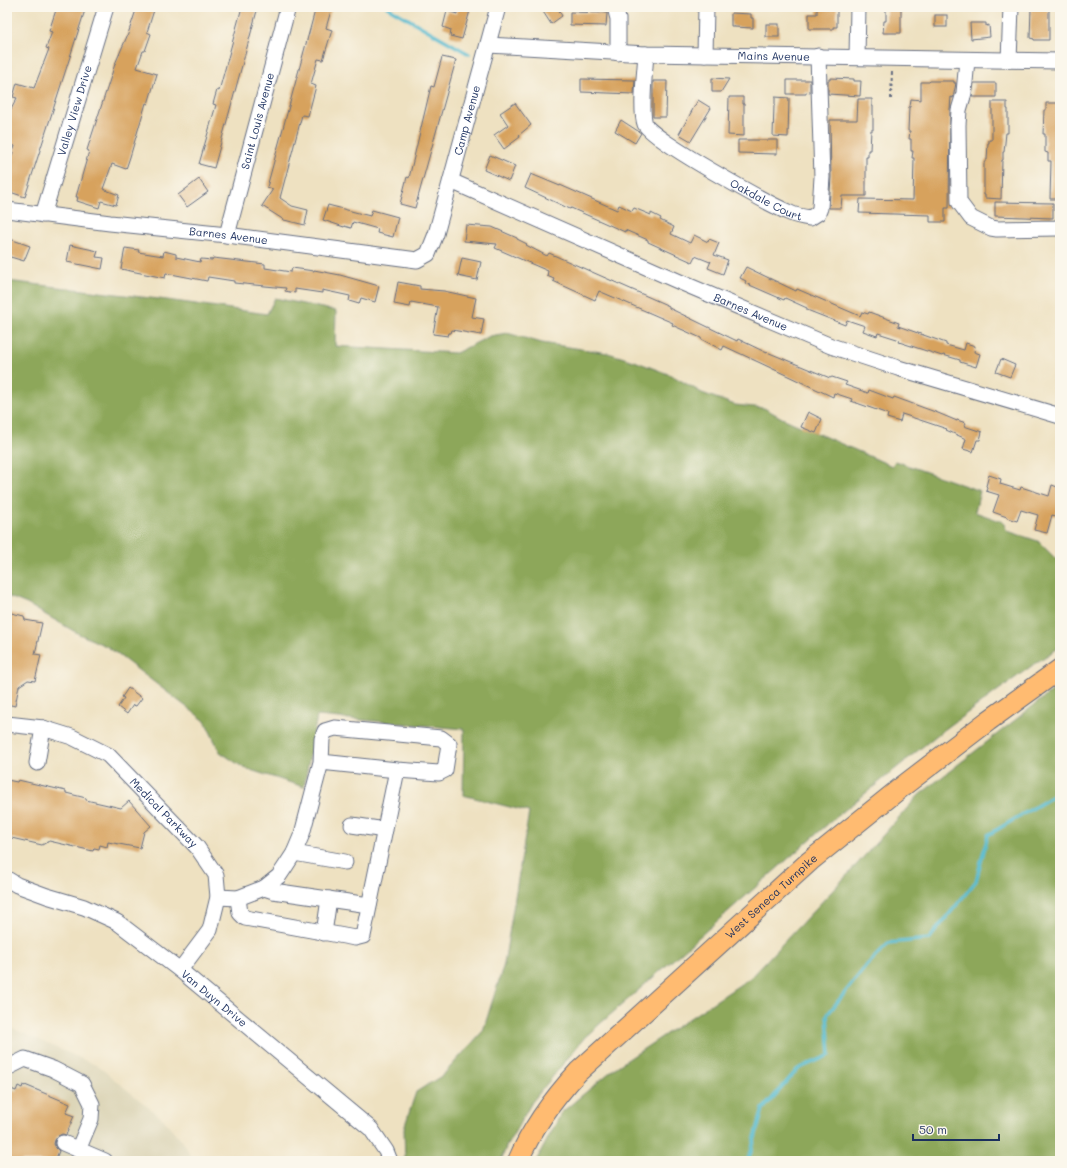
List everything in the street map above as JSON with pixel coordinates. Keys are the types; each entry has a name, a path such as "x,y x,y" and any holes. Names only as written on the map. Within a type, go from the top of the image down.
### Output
{"main road":[{"name":"West Seneca Turnpike","path":"518,1161 531,1134 558,1094 573,1078 712,949 810,861 903,786 988,721 1060,669"}],"street":[{"name":"Valley View Drive","path":"43,215 106,7"},
{"name":"Saint Louis Avenue","path":"227,236 288,7"},
{"name":"Camp Avenue","path":"436,234 498,7"},
{"path":"615,7 618,19 618,53"},
{"path":"705,55 706,7"},
{"path":"857,57 858,7"},
{"path":"1009,60 1011,7"},
{"name":"Mains Avenue","path":"488,45 646,54 1060,61"},
{"name":"Oakdale Court","path":"646,54 643,105 646,126 653,133 681,152 790,214 810,218 818,213 820,208 822,177 818,56"},
{"path":"967,60 964,93 959,110 958,126 959,202 972,218 991,228 1058,228 1060,226"},
{"name":"Barnes Avenue","path":"451,181 680,282 831,346 898,368 1060,416"},
{"name":"Barnes Avenue","path":"7,210 418,260 428,254 436,234"},
{"name":"Medical Parkway","path":"7,724 43,728 72,737 108,755 197,847 216,876 218,897 210,930 180,970"},
{"path":"36,763 43,728"},
{"path":"218,897 238,898 264,888 279,876 294,853 302,834 321,762 322,739 325,731 335,728 441,738 449,744 445,770 439,773 321,762"},
{"path":"238,898 240,913 245,918 355,938 363,936 397,770"},
{"path":"352,825 385,830"},
{"path":"294,853 345,862"},
{"name":"Van Duyn Drive","path":"7,879 17,885 47,896 84,907 117,922 180,970 371,1129 386,1151 390,1161"},
{"path":"264,888 273,891 369,905"},
{"path":"324,932 330,899"},
{"path":"7,1068 25,1059 53,1069 82,1084 92,1104 91,1119 78,1150"},
{"path":"62,1143 105,1161"}],"path":[{"path":"891,99 892,58"}],"shaded area":[{"path":"7,1026 98,1066 164,1120 186,1146 192,1161 7,1161"}],"green space":[{"path":"7,281 167,300 267,314 275,298 336,311 335,346 456,353 490,336 507,333 542,343 608,353 637,362 673,376 702,393 735,405 764,408 782,418 892,466 895,461 980,491 975,512 1003,522 1007,531 1038,541 1060,563 1060,647 937,735 829,823 585,1037 532,1102 506,1147 501,1161 405,1161 404,1128 416,1092 443,1075 483,1031 504,964 529,812 463,795 464,729 317,716 304,787 244,768 220,752 205,721 108,647 79,634 27,604 7,596"},
{"path":"1060,685 1060,1161 536,1161 562,1112 615,1068 750,978 850,872 919,795"}],"building":[{"path":"57,7 86,7 25,197 10,192 10,190 7,189 7,181 11,168 8,168 15,146 7,144 7,117 17,98 13,97 17,83 34,88 49,49 46,48 52,32 49,31"},
{"path":"137,7 155,7 147,32 151,34 137,68 157,74 148,104 146,103 126,169 112,164 103,189 119,195 116,205 101,201 99,208 77,201 78,197 76,197 89,151 87,150 115,64 128,34"},
{"path":"242,7 258,7 214,168 199,164 216,105 213,104 217,90 219,91"},
{"path":"316,7 332,7 326,28 332,30 323,60 318,59 311,84 316,86 308,116 302,115 280,198 292,206 308,210 305,225 284,220 262,206 273,189 267,187"},
{"path":"457,7 471,7 462,39 450,36 451,30 443,27 447,11 457,14"},
{"path":"540,7 557,7 562,16 551,24"},
{"path":"817,7 837,7 837,27 833,27 833,29 809,29 809,14 817,14"},
{"path":"886,7 901,7 901,33 883,33 884,21 886,21"},
{"path":"1049,7 1049,40 1034,40 1030,38 1031,8"},
{"path":"570,12 607,13 606,26 570,25"},
{"path":"731,13 751,14 751,18 753,18 753,28 731,26"},
{"path":"935,15 947,15 947,27 935,27"},
{"path":"970,23 986,23 986,26 989,25 990,37 971,39"},
{"path":"766,24 779,24 779,37 766,37"},
{"path":"442,57 456,60 415,208 400,204 407,177 409,178 431,86 434,87"},
{"path":"712,78 729,79 721,92 712,92"},
{"path":"830,78 854,79 854,81 861,81 860,96 828,94 828,80 830,80"},
{"path":"581,79 635,80 634,94 581,92"},
{"path":"787,80 810,80 810,93 787,94"},
{"path":"653,81 667,81 666,117 653,117"},
{"path":"954,81 954,83 956,83 953,98 951,97 950,109 949,208 945,208 945,222 930,222 930,215 859,213 860,199 913,200 914,158 912,158 913,151 911,151 911,139 909,139 910,131 908,131 909,107 911,99 921,100 921,82"},
{"path":"974,83 996,83 996,97 972,97"},
{"path":"729,97 743,97 744,136 728,135"},
{"path":"775,97 789,98 788,137 773,136"},
{"path":"858,99 872,99 873,106 873,130 871,130 870,150 868,150 868,157 866,157 866,196 842,196 841,208 829,208 831,177 830,120 857,120"},
{"path":"698,100 711,108 691,141 679,134"},
{"path":"992,102 1007,102 1008,109 1008,133 1006,133 1002,160 1001,199 985,198 984,195 984,163 987,160 989,140 992,140"},
{"path":"515,103 531,125 519,135 520,137 504,149 494,135 508,125 500,113"},
{"path":"1046,103 1060,103 1060,199 1050,199 1051,161 1048,161 1048,153 1045,152 1045,134 1043,134 1044,110 1046,110"},
{"path":"621,120 641,133 635,143 615,131"},
{"path":"738,140 777,140 777,154 738,153"},
{"path":"490,155 515,166 509,181 484,170"},
{"path":"531,174 617,210 619,205 632,211 634,208 651,215 651,213 661,218 660,220 674,227 671,234 690,243 694,235 708,242 709,239 719,243 714,255 728,260 723,274 708,268 711,261 710,262 695,256 692,262 648,242 648,240 625,230 625,232 571,208 570,209 525,188"},
{"path":"199,179 208,192 187,207 178,195"},
{"path":"995,202 1053,203 1053,218 995,216"},
{"path":"328,205 370,216 372,210 398,217 393,237 377,233 378,229 353,222 351,228 323,220"},
{"path":"466,225 492,227 517,238 527,244 526,245 547,256 549,253 669,306 669,308 737,341 738,339 767,353 830,378 832,377 847,382 845,385 868,393 869,390 893,399 894,397 966,423 964,426 982,432 980,440 977,440 973,452 963,449 966,439 946,430 947,429 902,414 900,422 887,418 888,414 851,401 852,399 834,393 833,397 724,346 722,350 701,338 672,325 673,323 599,291 595,300 553,281 554,279 547,276 548,271 495,248 497,244 464,241"},
{"path":"7,238 30,246 24,261 7,256"},
{"path":"70,245 98,251 96,257 104,258 102,269 67,262"},
{"path":"125,248 139,250 138,252 163,256 164,251 176,254 176,257 200,262 201,259 212,260 213,258 265,264 265,268 291,272 292,268 314,270 340,275 379,286 375,302 361,298 359,304 349,301 350,296 322,290 322,293 295,289 295,293 285,291 286,288 234,283 234,281 208,277 207,281 166,273 165,278 121,269"},
{"path":"462,258 481,262 477,280 458,276"},
{"path":"746,267 796,291 797,289 860,316 862,312 868,314 869,312 899,323 898,326 946,343 946,345 964,350 966,343 975,346 974,352 980,354 976,367 960,362 960,360 942,356 899,342 900,340 878,333 877,336 863,331 865,326 847,320 845,325 807,310 807,308 785,298 784,300 745,283 746,281 740,278"},
{"path":"398,282 420,286 420,289 444,291 476,298 472,317 484,319 481,335 452,330 448,336 433,334 438,307 411,302 410,307 394,304"},
{"path":"1001,359 1015,365 1010,377 996,372"},
{"path":"808,412 822,419 816,433 801,427"},
{"path":"989,475 1001,479 1000,484 1020,490 1021,487 1049,496 1052,485 1060,488 1060,501 1056,516 1052,515 1047,533 1034,530 1038,515 1021,510 1017,521 993,512 999,495 986,491"},
{"path":"7,612 24,616 25,620 42,623 35,654 41,655 35,681 28,680 19,686 15,706 7,704"},
{"path":"128,688 142,698 136,706 133,705 127,714 118,707"},
{"path":"7,780 17,782 18,780 66,791 66,793 86,798 86,800 121,808 129,801 151,826 144,832 140,848 108,842 107,847 100,845 99,849 94,848 93,851 49,841 42,845 7,837"},
{"path":"23,1085 70,1104 66,1113 74,1116 66,1135 62,1134 55,1140 54,1144 59,1151 55,1161 7,1161 7,1099 11,1089 16,1091 18,1086 22,1088"}],"waterway":[{"path":"387,7 469,54"},
{"path":"747,1161 763,1109 798,1069 830,1055 827,1015 867,965 889,943 929,939 976,881 988,835 1060,792"}]}
